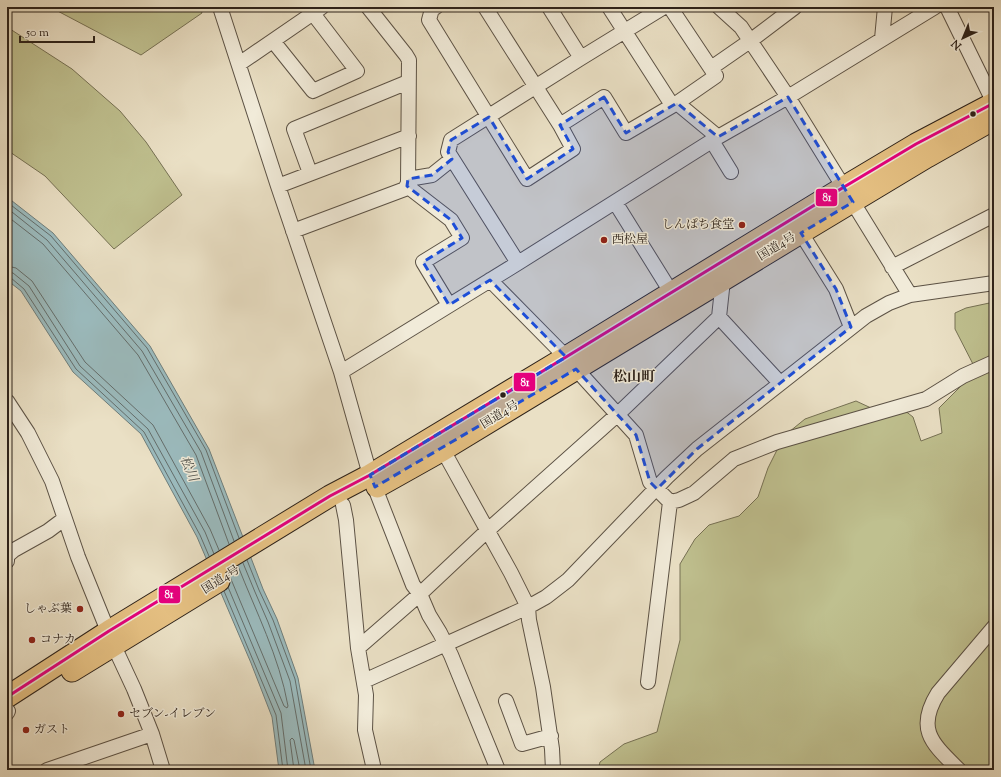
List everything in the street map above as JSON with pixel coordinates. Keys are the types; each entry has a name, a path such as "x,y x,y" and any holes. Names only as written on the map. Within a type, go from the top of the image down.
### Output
{"highway":[{"name":"国道4号","path":"7,708 116,636 372,481 570,363 723,280 801,233 848,195 916,144 994,103"},
{"name":"国道4号","path":"372,481 444,450 671,292 848,195 927,157 994,120"}],"street":[{"path":"220,7 278,186 341,372 372,481 413,585 420,594 429,615 445,643 498,770"},
{"path":"293,231 405,189 408,183 408,60 406,55 368,7"},
{"path":"436,7 432,9 429,20 528,179 573,149 560,125 485,7"},
{"path":"549,7 581,58"},
{"path":"610,7 624,32 674,104 715,139 731,172"},
{"path":"518,263 448,152 451,140 535,86 664,7"},
{"path":"560,125 604,97 626,133 716,76 670,7"},
{"path":"719,7 741,27 788,96 910,295"},
{"path":"711,68 795,7"},
{"path":"882,39 885,7"},
{"path":"341,372 715,139 935,7"},
{"path":"947,7 994,103"},
{"path":"239,64 273,41 314,9 357,71 313,91 273,41"},
{"path":"310,173 294,129 408,82"},
{"path":"278,186 409,136"},
{"path":"408,183 432,175 452,159"},
{"path":"408,183 451,220 462,238 423,262 449,305"},
{"path":"615,202 671,292"},
{"path":"892,267 994,215"},
{"path":"801,233 836,289 851,327"},
{"path":"490,280 570,363 636,435 650,482 670,502 648,682"},
{"path":"358,648 420,594 488,530 618,414 719,318 723,280"},
{"path":"364,681 445,643 528,607 546,597 568,580 697,449 866,316 889,303 910,295 994,283"},
{"path":"719,318 780,383"},
{"path":"670,502 679,500 694,493 734,459 777,442 926,400 963,376 994,362"},
{"path":"8,404 28,433 52,481 64,519 93,595 116,636 132,685 152,734 163,770"},
{"path":"444,450 528,607 529,620 543,687 553,770"},
{"path":"336,504 346,520 358,648 366,694 365,730 375,768"},
{"path":"7,561 8,556 14,550 48,531 64,519"},
{"path":"7,569 7,574"},
{"path":"959,770 943,754 932,738 927,723 928,714 938,693 994,627"},
{"path":"506,701 522,744 550,736"},
{"path":"46,770 152,734"}],"highlighted area":[{"path":"604,97 626,133 677,103 718,137 788,97 853,202 801,233 836,289 851,327 697,449 657,489 650,482 636,435 576,369 375,487 370,475 566,357 490,280 449,305 423,262 462,238 451,220 407,186 408,179 432,175 452,159 448,152 451,140 489,117 527,179 573,149 560,125"}],"green space":[{"path":"50,7 200,7 202,13 141,55"},
{"path":"7,27 72,69 120,111 146,142 182,195 114,249 45,176 7,150"},
{"path":"994,302 994,770 598,770 600,762 624,744 657,732 680,640 680,564 695,539 709,525 739,516 758,497 768,468 784,436 805,419 856,401 884,414 904,410 913,417 921,441 942,433 939,408 969,378 975,368 955,329 955,313 966,308"}],"water":[{"name":"松川","path":"7,197 53,233 150,346 209,449 263,589 277,619 298,678 315,770 279,770 272,717 251,663 197,537 141,434 73,372 21,291 7,280"}],"transit line":[{"name":"81","path":"7,697 109,631 330,496 370,475 916,144 994,103"}],"place":[{"name":"しんぱち食堂","path":"742,225"},
{"name":"西松屋","path":"604,240"},
{"name":"しゃぶ葉","path":"80,609"},
{"name":"コナカ","path":"32,640"},
{"name":"セブン-イレブン","path":"121,714"},
{"name":"ガスト","path":"26,730"}],"district":[{"name":"松山町","path":"634,378"}]}
